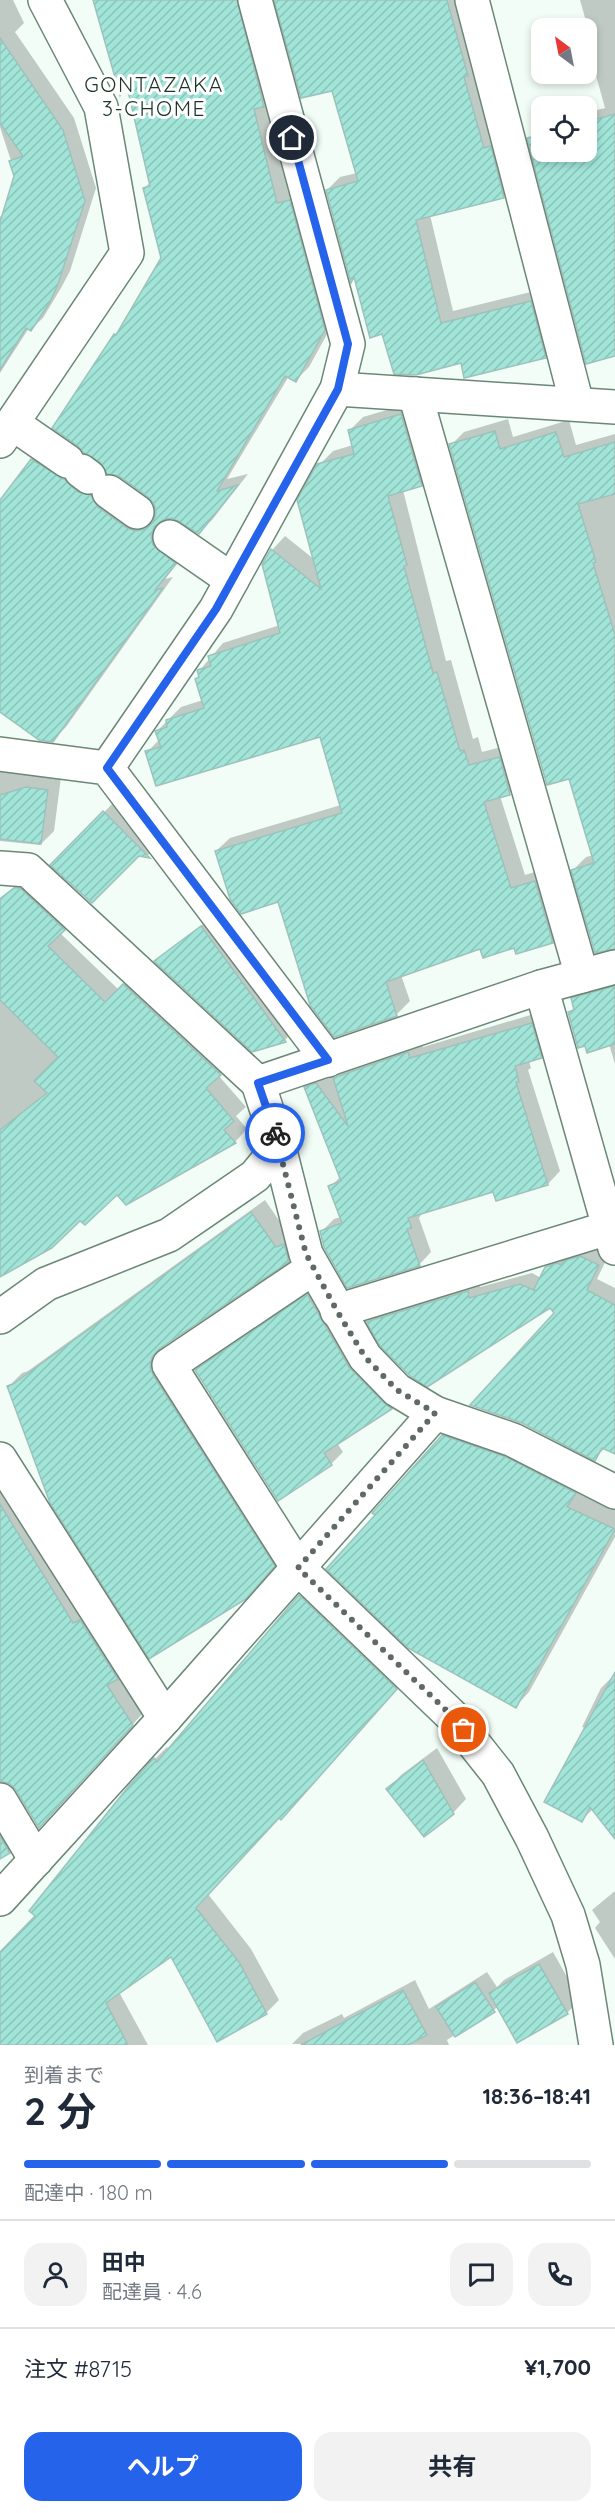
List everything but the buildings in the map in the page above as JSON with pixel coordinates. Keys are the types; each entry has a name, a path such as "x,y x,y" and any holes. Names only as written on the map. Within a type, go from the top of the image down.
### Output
{"street":[{"path":"45,0 101,107 127,253 6,432 86,475 137,512"},
{"path":"107,768 216,609 338,389 348,344 255,0"},
{"path":"472,0 577,404"},
{"path":"338,389 615,407"},
{"path":"415,394 582,976"},
{"path":"170,537 232,580"},
{"path":"0,754 107,768 328,1060"},
{"path":"0,868 28,870 258,1083 279,1147 306,1254 365,1357 397,1390 435,1413 513,1440 615,1492"},
{"path":"258,1083 541,987 615,967"},
{"path":"337,1311 611,1239 541,987"},
{"path":"0,1317 46,1284 169,1235 255,1176 279,1147"},
{"path":"313,1268 169,1365 298,1568 452,1716 498,1774 568,1915 583,1965 596,2045"},
{"path":"0,1899 165,1718 435,1413"},
{"path":"0,1459 165,1718"},
{"path":"0,1800 36,1860"}],"way so far":[{"path":"275,1133 306,1254 337,1311 365,1357 397,1390 435,1413 298,1568 464,1730"}],"district":[{"name":"GONTAZAKA 3-CHOME","path":"154,97"}],"route":[{"path":"275,1133 258,1083 328,1060 107,768 216,609 338,389 348,344 292,138"}]}
